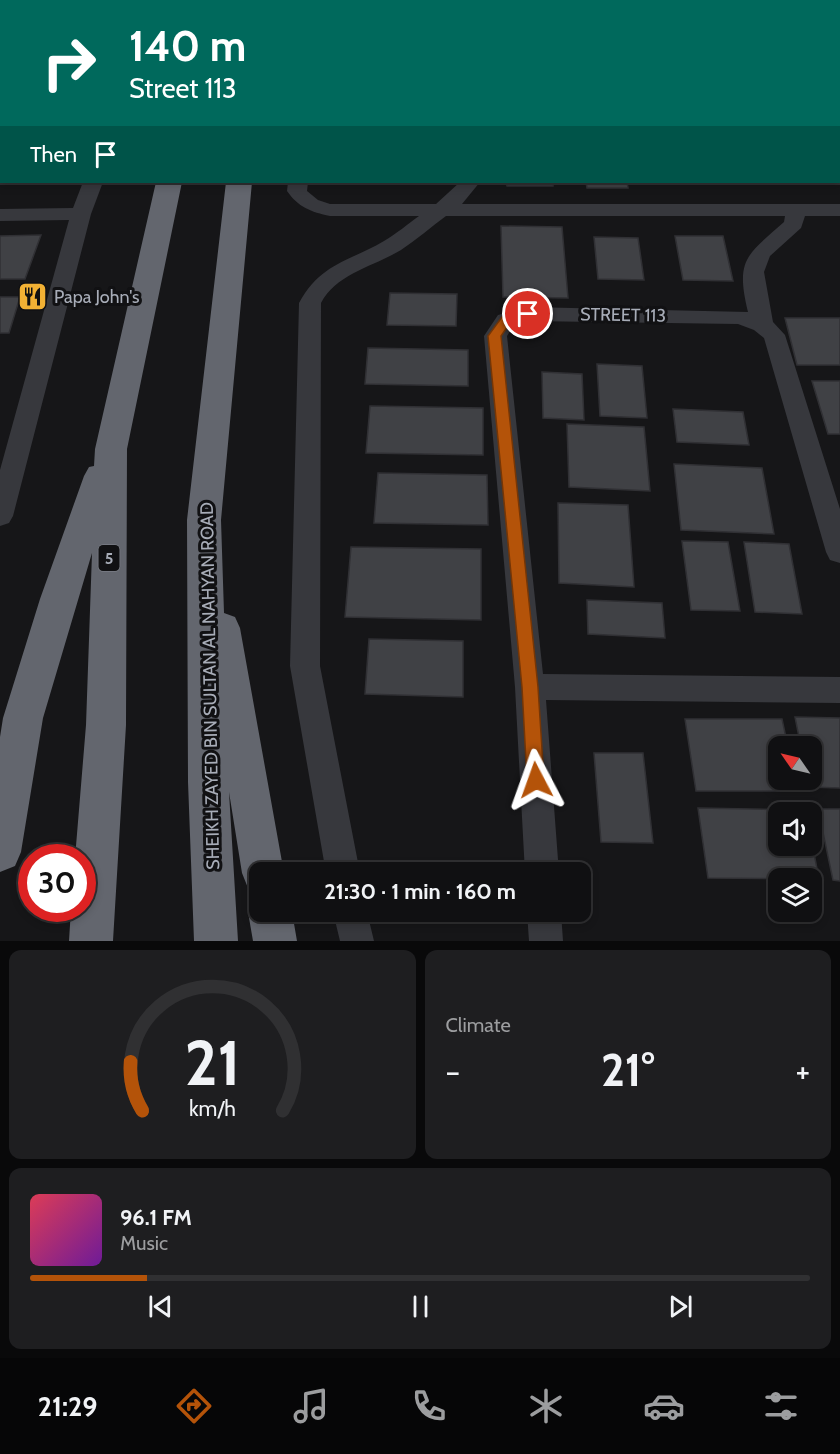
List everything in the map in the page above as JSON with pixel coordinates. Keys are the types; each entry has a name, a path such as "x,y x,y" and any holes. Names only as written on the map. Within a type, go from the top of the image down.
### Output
{"highway":[{"name":"5","path":"91,941 106,725 111,449 169,183"},
{"name":"SHEIKH ZAYED BIN SULTAN AL NAHYAN ROAD","path":"216,941 208,782 204,520 239,183"},
{"path":"0,852 22,718 58,599 111,449"},
{"path":"204,520 261,862"},
{"path":"272,922 275,941"}],"street":[{"path":"0,516 66,278 81,214 93,183"},
{"path":"298,183 297,190 303,200 314,207 330,210 840,210"},
{"path":"341,862 305,666 304,593 310,303 318,288 331,276 393,245 438,209 453,201 469,183"},
{"path":"796,210 794,224 768,244 755,261 751,277 762,325 774,334 840,552"},
{"path":"0,215 81,214"},
{"name":"STREET 113","path":"541,862 530,687 495,336 506,320 528,314 740,317 762,325"},
{"path":"530,687 840,690"},
{"path":"352,922 357,941"},
{"path":"545,922 546,941"}],"building":[{"path":"506,183 553,183 553,186 507,186"},
{"path":"586,183 627,183 628,188 587,188"},
{"path":"501,226 562,227 568,298 503,297"},
{"path":"41,235 25,279 0,279 0,236"},
{"path":"675,236 723,236 733,281 683,280"},
{"path":"594,237 638,238 644,280 598,279"},
{"path":"390,293 457,294 456,326 387,325"},
{"path":"0,297 20,297 9,333 0,333"},
{"path":"785,318 840,318 840,365 797,365"},
{"path":"368,348 468,350 468,386 365,384"},
{"path":"597,364 642,366 647,418 600,416"},
{"path":"542,372 582,374 584,420 543,418"},
{"path":"812,381 840,381 840,434 828,434"},
{"path":"370,406 483,408 483,455 366,453"},
{"path":"673,409 743,412 749,445 677,442"},
{"path":"567,424 644,427 650,491 569,487"},
{"path":"674,464 762,468 774,534 681,530"},
{"path":"378,473 487,475 488,525 374,523"},
{"path":"558,503 628,505 634,587 559,583"},
{"path":"682,541 728,542 740,611 691,610"},
{"path":"744,542 789,544 802,614 755,612"},
{"path":"351,547 481,549 481,620 345,617"},
{"path":"587,600 662,603 665,638 588,634"},
{"path":"369,639 463,641 463,697 365,694"},
{"path":"795,717 840,718 840,788 822,787 822,736 799,736"},
{"path":"685,719 782,719 786,736 768,736 768,790 798,791 696,791"},
{"path":"594,753 643,753 653,843 601,842"},
{"path":"698,808 768,809 768,856 815,856 817,868 768,868 768,879 708,878"},
{"path":"822,809 840,809 840,881 833,880 822,828"}],"place":[{"name":"Papa John's","path":"33,297"}],"route":[{"path":"528,314 506,320 495,336 530,687 536,780"}]}
